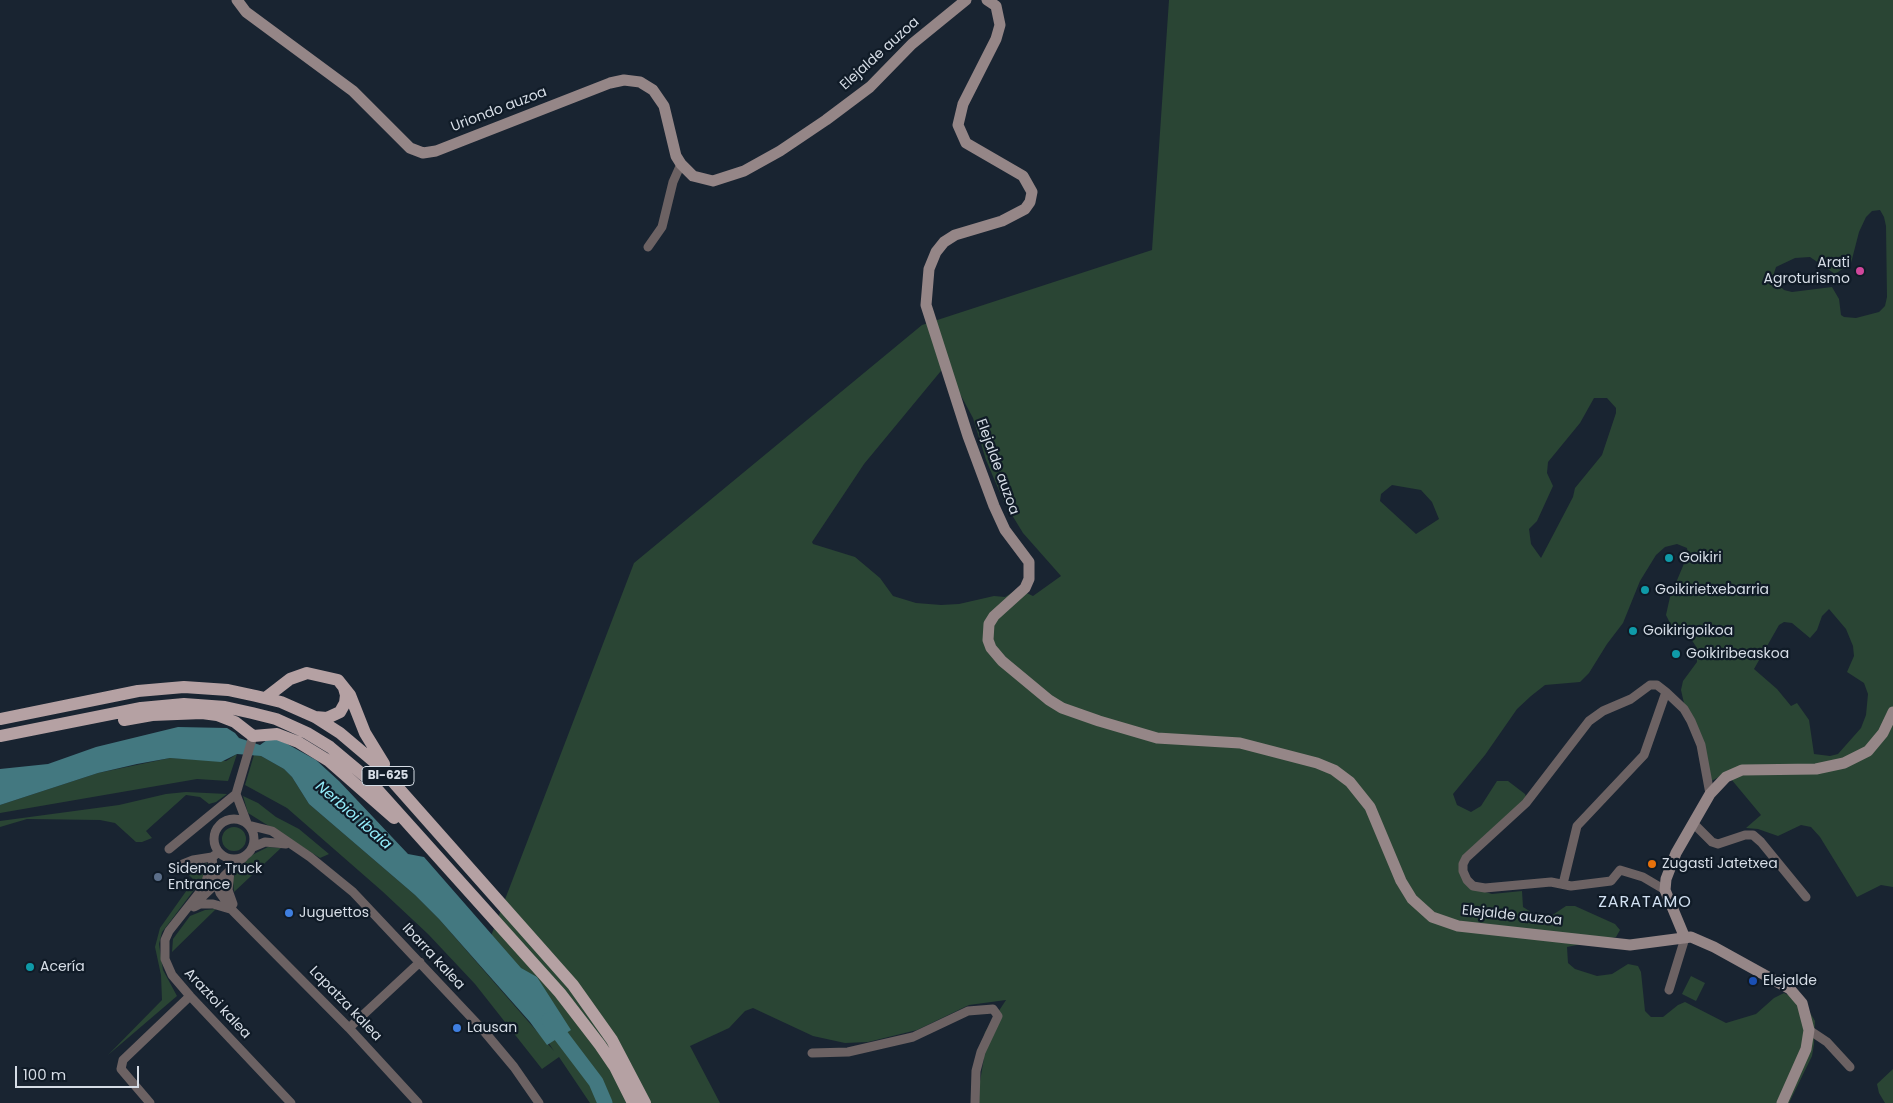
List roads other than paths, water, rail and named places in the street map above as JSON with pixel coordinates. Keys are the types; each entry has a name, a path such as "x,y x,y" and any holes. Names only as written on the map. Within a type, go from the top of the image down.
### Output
{"main road":[{"path":"268,696 290,679 307,673 332,678 342,684 350,695 364,733 405,794"},
{"path":"315,718 326,718 340,712 346,695 342,684"},
{"name":"BI-625","path":"0,719 138,691 184,687 228,690 256,696 281,702 315,718 340,733 362,751 405,794 442,839 573,985 612,1040 645,1103"},
{"name":"BI-625","path":"0,736 162,704 225,707 276,719 307,733 330,747 350,764 392,806 587,1026 615,1067 633,1103"},
{"path":"0,736 179,713 217,715 234,722 253,736 277,734 313,750 329,761 429,850"},
{"path":"253,736 258,719"}],"street":[{"name":"Uriondo auzoa","path":"237,0 246,12 353,91 410,148 424,152 436,151 610,83 624,80 640,82 653,90 664,106 676,156 681,164"},
{"name":"Elejalde auzoa","path":"681,164 693,176 713,181 744,171 780,151 870,87 912,44 966,0"},
{"name":"Elejalde auzoa","path":"987,0 996,6 1000,25 996,39 964,104 958,125 966,143 1023,176 1032,192 1030,202 1025,209 1002,221 955,235 944,242 936,252 929,269 926,305 968,436 994,506 1005,530 1029,562 1029,579 1025,588 994,616 990,624 988,640 991,648 1002,661 1049,700 1062,708 1157,738 1240,743 1309,761 1334,770 1350,782 1370,807 1401,881 1412,899 1432,917 1458,926 1630,945 1685,938 1699,939 1790,989 1802,1003 1809,1030"},
{"path":"648,247 662,226 673,182 681,164"},
{"name":"Elejalde auzoa","path":"1665,890 1643,876 1620,870 1610,881 1571,886 1551,882 1485,888 1473,886 1463,871 1463,864 1466,858 1526,803 1589,721 1603,711 1631,699 1650,686 1657,685 1666,692"},
{"path":"1563,884 1577,826 1644,755 1666,692 1684,709 1692,721 1701,745 1710,794"},
{"path":"1669,990 1685,938 1665,890 1669,867 1710,794 1726,777 1742,770 1816,768 1844,763 1868,751 1883,733 1893,712"},
{"path":"250,926 231,909 217,884 214,839 233,798 253,736"},
{"path":"183,913 230,872 253,848 254,835 233,798"},
{"path":"169,849 233,798"},
{"path":"219,826 223,822 235,819 247,824"},
{"path":"1693,822 1712,842 1718,844 1745,835 1753,835 1806,896"},
{"name":"Ibarra kalea","path":"247,824 272,831 310,857 353,892 508,1059 539,1103"},
{"name":"Ibarra kalea","path":"253,848 259,844 272,841 292,845"},
{"path":"183,864 193,860 245,856"},
{"path":"183,913 204,888 214,859"},
{"path":"230,872 229,896 250,926"},
{"path":"183,913 200,904 213,904 231,909"},
{"name":"Araztoi kalea","path":"183,913 169,931 165,940 165,959 172,975 291,1103"},
{"name":"Lapatza kalea","path":"250,926 349,1028 418,1103"},
{"path":"349,1028 420,962"},
{"path":"150,1103 121,1070 123,1060 190,996"},
{"path":"812,1054 848,1052 913,1037 968,1011 993,1008 998,1016 981,1052 976,1071 975,1103"},
{"path":"1784,1102 1806,1048 1809,1030 1827,1042 1850,1067"}],"water":[{"path":"178,727 227,728 239,738 260,745 267,740 280,740 316,760 339,781 408,854 424,857 521,968 537,977 571,1030 547,1045 530,1022 439,919 415,895 309,804 292,777 284,769 261,756 237,754 221,762 170,758 137,764 98,773 0,805 0,769 48,764 96,747"}],"waterway":[{"name":"Nerbioi ibaia","path":"549,1020 596,1082 605,1103"}],"place":[{"name":"Arati Agroturismo","path":"1860,271"},
{"name":"Goikiri","path":"1669,558"},
{"name":"Goikirietxebarria","path":"1645,590"},
{"name":"Goikirigoikoa","path":"1633,631"},
{"name":"Goikiribeaskoa","path":"1676,654"},
{"name":"Zugasti Jatetxea","path":"1652,864"},
{"name":"Sidenor Truck Entrance","path":"158,877"},
{"name":"Juguettos","path":"289,913"},
{"name":"Acería","path":"30,967"},
{"name":"Elejalde","path":"1753,981"},
{"name":"Lausan","path":"457,1028"}],"district":[{"name":"ZARATAMO","path":"1645,903"}]}
